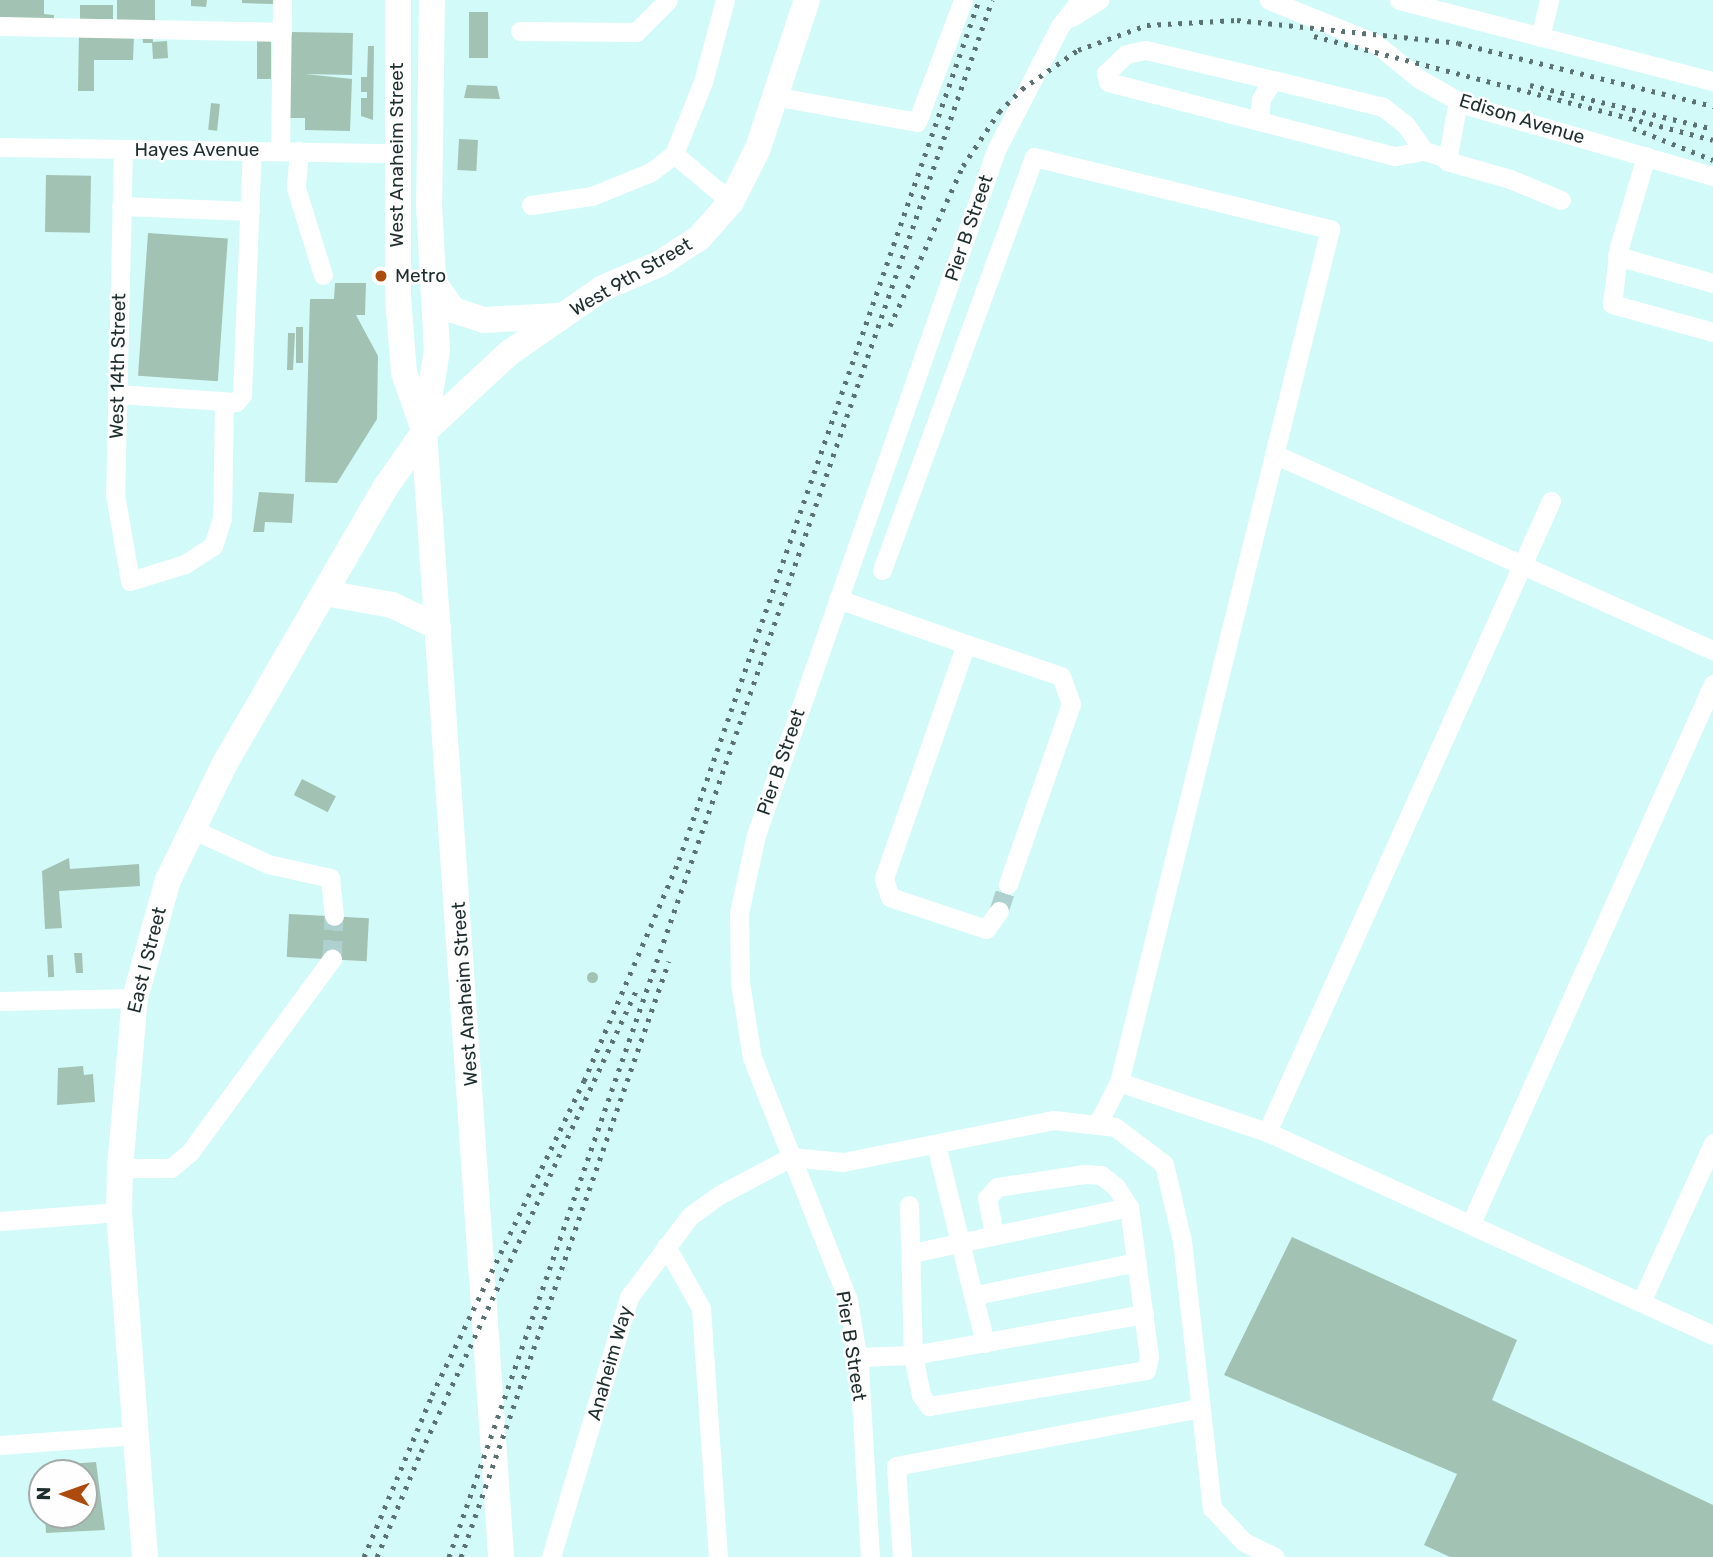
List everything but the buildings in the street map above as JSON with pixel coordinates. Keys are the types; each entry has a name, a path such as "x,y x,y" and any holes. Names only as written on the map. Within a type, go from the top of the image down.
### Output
{"main road":[{"name":"West Anaheim Street","path":"398,0 395,153 404,373 424,432"},
{"name":"West Anaheim Street","path":"432,0 432,281 437,351 424,432 461,937 501,1557"},
{"name":"West 9th Street","path":"424,432 509,353 603,288 659,264 699,238 731,202 758,148 772,96 807,0"},
{"path":"432,281 453,310 484,320 563,315"},
{"name":"East I Street","path":"145,1557 119,1212 120,1168 135,998 168,880 192,829 385,488 424,432"},
{"path":"325,593 391,605 438,627"}],"street":[{"path":"282,0 289,151 296,188 323,275"},
{"path":"520,31 636,32 668,0"},
{"path":"531,205 592,196 651,173 674,154 703,82 725,0"},
{"path":"772,96 917,122 963,0"},
{"name":"Pier B Street","path":"870,1557 857,1357 848,1300 752,1058 740,982 739,913 756,835 996,150 1060,26 1080,0"},
{"path":"1060,26 1100,0"},
{"name":"Edison Avenue","path":"1269,0 1375,43 1418,78 1458,101 1713,176"},
{"path":"1399,0 1713,81"},
{"path":"1540,37 1549,0"},
{"path":"0,26 282,32"},
{"path":"1424,151 1406,125 1382,107 1273,79 1145,50 1126,54 1106,73 1108,82 1395,156 1424,151 1444,157 1450,163 1510,179 1561,201"},
{"path":"1259,121 1261,99 1273,79"},
{"path":"1444,157 1458,101"},
{"name":"Hayes Avenue","path":"0,147 395,153"},
{"name":"West 14th Street","path":"123,149 115,494 130,580 185,564 213,546 222,518 230,402"},
{"path":"117,394 230,402 242,395 252,150"},
{"path":"674,154 731,202"},
{"path":"1646,156 1617,256 1612,304 1713,332"},
{"path":"882,570 1034,157 1330,229 1119,1082 1097,1125"},
{"path":"121,206 250,211"},
{"path":"1617,256 1713,283"},
{"path":"1274,453 1713,650"},
{"path":"1267,1132 1551,500"},
{"path":"838,599 1061,676 1071,704 1008,884"},
{"path":"965,644 884,878 890,897 986,929 999,911"},
{"path":"1471,1223 1713,684"},
{"path":"192,829 268,864 330,878 334,916"},
{"path":"120,1168 171,1168 190,1152 332,959"},
{"path":"0,1002 135,998"},
{"path":"1119,1082 1267,1132 1713,1335"},
{"path":"791,1157 843,1162 1053,1120 1115,1127 1164,1164 1182,1241 1212,1508 1244,1542 1275,1557"},
{"path":"1641,1302 1713,1143"},
{"path":"936,1145 976,1295 985,1343"},
{"name":"Anaheim Way","path":"551,1557 572,1498 622,1313 666,1246 690,1216 719,1195 791,1157"},
{"path":"909,1205 913,1355 920,1395 929,1406 1140,1373 1149,1364 1129,1207 1116,1187 1101,1175 997,1186 987,1198 994,1235"},
{"path":"912,1253 1129,1207"},
{"path":"0,1221 119,1212"},
{"path":"666,1246 701,1308 719,1557"},
{"path":"976,1295 1137,1262"},
{"path":"857,1357 913,1355 1143,1314"},
{"path":"902,1557 896,1466 1200,1408"},
{"path":"0,1445 135,1435"}],"tunnel":[{"path":"999,911 1008,884"},
{"path":"332,959 334,916"}],"railway":[{"path":"364,1557 432,1395 584,1081 679,860 979,0"},
{"path":"449,1557 992,0"},
{"path":"890,326 963,166 999,112 1022,89 1078,50 1147,25 1237,20 1458,43 1713,106"},
{"path":"1314,36 1713,140"},
{"path":"1530,85 1713,129"},
{"path":"1633,128 1713,160"},
{"path":"461,1557 669,961"},
{"path":"377,1557 421,1452 636,991"}],"place":[{"name":"Metro","path":"381,276"}]}
